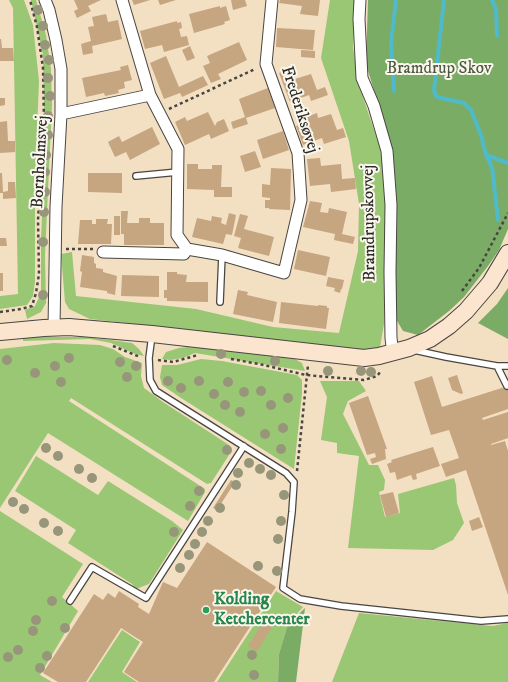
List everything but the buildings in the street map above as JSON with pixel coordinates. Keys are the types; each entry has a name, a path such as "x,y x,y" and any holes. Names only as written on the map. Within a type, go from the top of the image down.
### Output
{"street":[{"name":"Bornholmsvej","path":"45,0 49,10 56,40 61,69 61,114 55,249 54,328"},
{"path":"122,0 150,95 178,149 177,235 187,249"},
{"name":"Frederiksøvej","path":"103,252 184,254 187,249 222,256 284,273 302,200 298,153 266,64 272,0"},
{"name":"Bramdrupskovvej","path":"360,0 358,20 362,78 374,106 387,151 391,205 390,272 392,354"},
{"path":"61,114 150,95"},
{"path":"0,332 69,327 152,334 364,358 392,354 409,348 449,326 466,311 490,284 508,253"}],"lane":[{"path":"136,176 178,172"},
{"path":"220,302 222,256"},
{"path":"152,334 149,358 150,380 156,391 286,473 294,482 283,588 300,599 341,606 481,622 508,619"},
{"path":"409,348 446,357 498,366 508,366"},
{"path":"498,366 507,386"},
{"path":"70,601 92,567 146,598 244,446"}],"path":[{"path":"0,312 32,306 39,274 38,220 44,124 43,68 37,27 30,0"},
{"path":"160,112 266,64"},
{"path":"459,295 479,268 508,213"},
{"path":"55,249 99,249 103,252"},
{"path":"108,344 135,356 173,362 198,354 205,355"},
{"path":"294,482 296,481 306,375 311,353"},
{"path":"224,358 259,364 306,375 364,380 377,376 392,354"}],"green space":[{"path":"9,0 24,0 33,25 39,81 35,179 35,282 33,296 27,305 0,309 0,296 18,294 13,8"},
{"path":"31,0 36,0 46,35 51,69 52,105 45,255 46,303 41,312 27,319 25,310 35,306 41,293 41,239 45,145 43,55"},
{"path":"330,0 356,0 353,47 359,85 380,148 388,196 385,248 384,324 380,347 370,351 344,350 242,336 90,319 69,309 65,302 61,254 72,252 76,296 196,309 273,327 339,333 358,251 359,204 349,141 321,58"},
{"name":"Bramdrup Skov","path":"368,0 508,0 508,229 499,250 464,297 449,311 418,335 403,331 396,319 394,286 397,206 395,176 390,143 366,64"},
{"path":"508,288 508,339 478,323 497,304"},
{"path":"23,337 84,337 132,343 144,356 135,354 111,343 90,339 23,341"},
{"path":"54,343 100,345 113,349 125,357 142,363 141,376 144,388 229,445 231,452 211,483 207,484 71,398 69,401 205,489 205,492 188,521 48,433 0,508 0,349"},
{"path":"188,347 228,350 295,359 302,363 305,371 195,353 183,358 170,360 162,359 166,352"},
{"path":"201,359 222,361 297,375 302,380 302,394 294,469 162,385 160,377 162,365 177,365"},
{"path":"320,381 359,381 366,391 348,401 343,414 369,465 378,465 385,480 384,490 379,492 385,517 400,513 398,494 454,478 457,503 464,523 453,540 433,550 348,548 359,456 337,453 337,443 321,440 327,397"},
{"path":"36,456 98,495 108,481 172,521 183,530 149,584 136,589 132,584 68,543 76,530 15,491"},
{"path":"0,511 83,564 62,597 78,611 40,675 52,682 0,682"},
{"path":"276,591 303,607 288,624 279,654 278,682 217,682"},
{"path":"305,608 296,682 278,682 279,654 288,624"},
{"path":"359,613 492,626 508,623 508,682 332,682"},
{"path":"122,630 140,642 122,672 137,682 88,682"}],"waterway":[{"path":"394,91 391,43 396,0"},
{"path":"444,0 434,91 437,97 464,103 471,110 481,135 486,155 492,167 498,220"},
{"path":"492,0 496,9 497,36"},
{"path":"486,155 508,163"}],"place":[{"name":"Kolding Ketchercenter","path":"206,610"}]}
